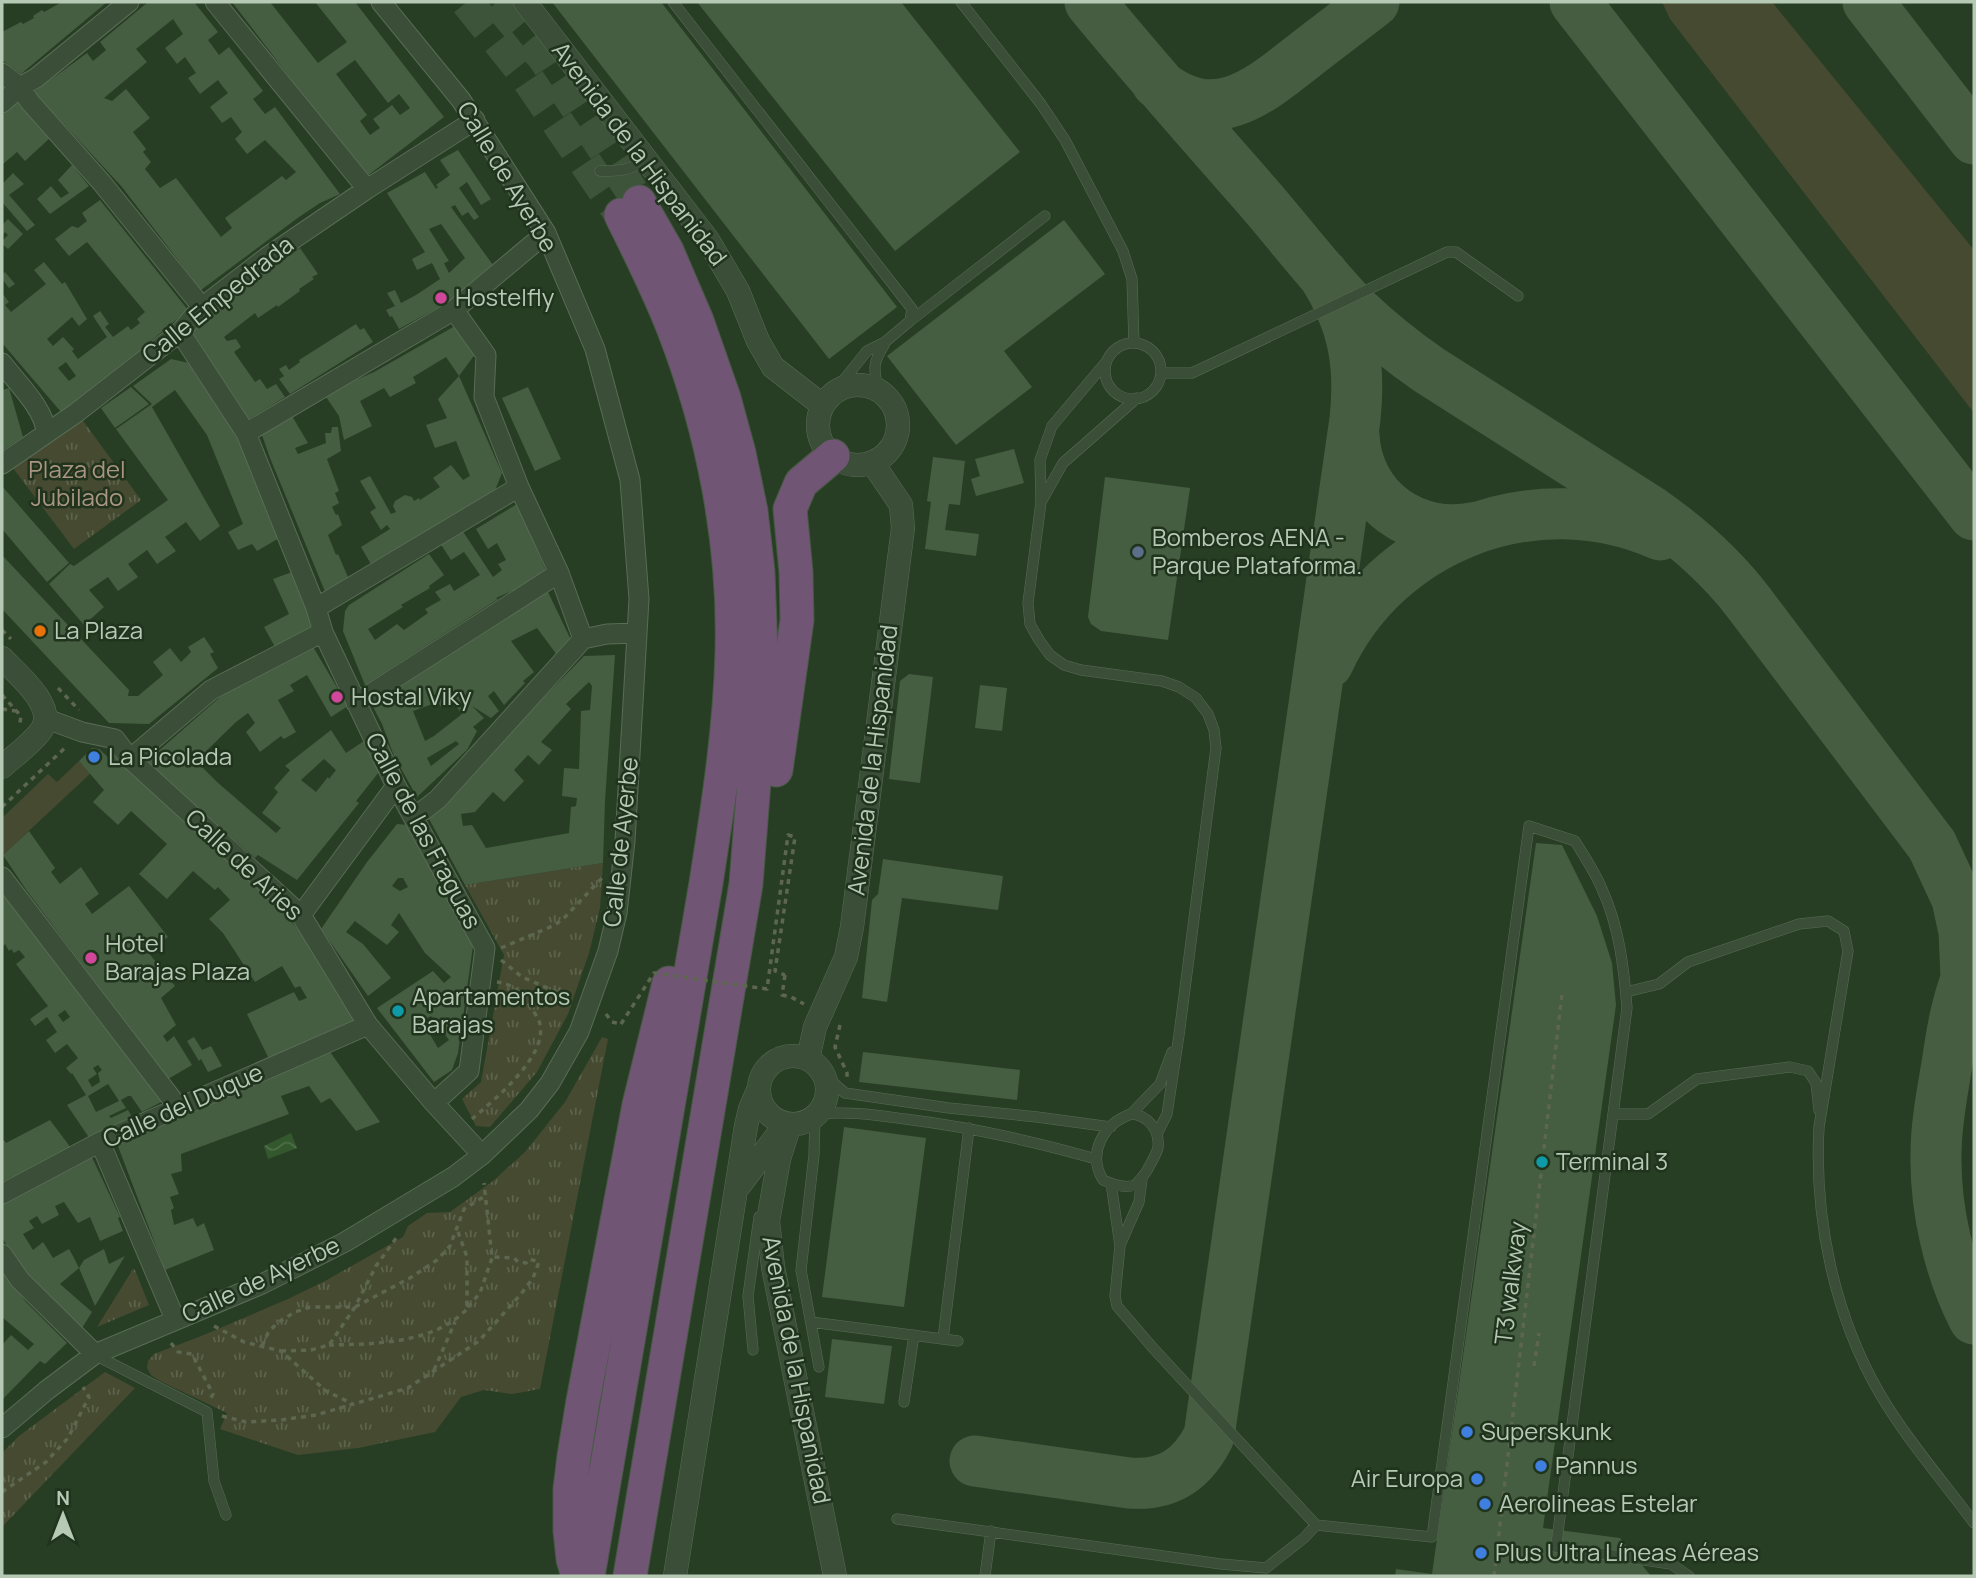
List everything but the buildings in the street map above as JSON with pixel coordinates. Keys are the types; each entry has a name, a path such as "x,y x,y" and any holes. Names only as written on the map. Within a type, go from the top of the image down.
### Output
{"highway":[{"path":"588,1576 722,782 731,662 729,573 723,513 699,405 674,331 645,262 630,209 667,251 697,321 727,409 751,511 759,584 762,680 746,884 630,1576"},
{"path":"746,884 764,834 797,620 790,509 801,483 833,456"},
{"path":"578,1576 570,1531 570,1489 583,1401 639,1105 681,934 706,883"}],"street":[{"path":"2,103 129,2"},
{"path":"215,2 367,189"},
{"name":"Calle de Ayerbe","path":"2,1428 95,1354 262,1284 345,1242 453,1177 482,1155 529,1110 550,1083 579,1032 608,951 617,913 625,841 639,600 630,481 595,349 546,233 461,100 381,2"},
{"name":"Avenida de la Hispanidad","path":"525,2 708,240 738,292 758,341 773,367 828,398"},
{"path":"2,73 20,87 202,307"},
{"name":"Calle Empedrada","path":"2,464 76,413 180,332 202,307 267,257 475,120"},
{"path":"246,433 454,310 546,233"},
{"path":"454,310 486,355 484,397 519,487 559,573 583,639"},
{"name":"Calle de las Fraguas","path":"180,332 246,433 316,608 323,632 356,703 396,786 493,951 469,1071 434,1103"},
{"path":"2,363 40,412 46,432"},
{"path":"849,385 864,385 878,390 888,398 895,409 898,422 892,446 883,456 872,462 859,465 845,463 833,456 824,446 818,433 818,418 828,398 849,385"},
{"name":"Avenida de la Hispanidad","path":"816,1067 815,1027 846,957 852,927 903,528 901,505 872,462"},
{"path":"316,608 519,487"},
{"path":"356,703 559,573"},
{"path":"130,759 211,690 323,632"},
{"path":"414,815 438,799 583,639 607,634 636,633"},
{"path":"2,658 36,694 47,719 42,731 2,767"},
{"name":"Calle de Aries","path":"47,719 82,732 116,738 130,759 301,915 368,1025 482,1155"},
{"path":"301,915 396,786"},
{"path":"2,877 178,1107"},
{"name":"Calle del Duque","path":"2,1194 100,1142 368,1025"},
{"path":"795,1056 816,1067 827,1084 824,1105 817,1115 802,1123 788,1124 775,1119 766,1111 759,1088 762,1075 770,1065 782,1058 795,1056"},
{"name":"Avenida de la Hispanidad","path":"675,1576 746,1126 759,1088"},
{"name":"Avenida de la Hispanidad","path":"737,1188 770,1157 788,1124"},
{"path":"100,1142 175,1319"},
{"name":"Avenida de la Hispanidad","path":"770,1157 768,1221 773,1267 835,1576"},
{"path":"2,1254 20,1280 95,1354"}],"lane":[{"path":"673,2 912,309 911,321"},
{"path":"964,3 1065,140 1123,251 1132,279 1134,343"},
{"path":"600,171 624,171 637,166 646,158"},
{"path":"828,398 867,351 885,342 1045,216"},
{"path":"1161,373 1192,373 1447,252 1456,252 1518,296"},
{"path":"878,390 875,359 885,342"},
{"path":"1106,362 1106,381 1118,395 1127,398 1146,396 1153,390 1161,373 1156,355 1150,348 1134,343 1123,344 1116,348 1052,426 1040,460 1041,502 1028,603 1030,624 1038,640 1050,655 1064,665 1081,670 1162,681 1179,687 1196,698 1208,714 1214,730 1216,748 1179,1035 1167,1114 1157,1134"},
{"path":"1041,502 1063,463 1137,398"},
{"path":"1111,1183 1120,1246 1115,1296 1117,1306 1153,1348 1317,1525 1432,1537 1529,826 1574,841 1602,889 1617,934 1625,975 1627,1008 1556,1547 1671,1564 1689,1576"},
{"path":"1626,992 1659,985 1688,962 1799,924 1828,921 1844,931 1848,951 1820,1120 1818,1147 1823,1220 1835,1282 1854,1339 1880,1394 1974,1523"},
{"path":"1131,1114 1160,1084 1179,1035"},
{"path":"816,1067 845,1093 1111,1127"},
{"path":"1614,1114 1648,1114 1697,1079 1790,1067 1808,1071 1816,1083 1820,1120"},
{"path":"819,1367 801,1270 817,1115 844,1111 968,1128 1036,1142 1096,1159"},
{"path":"1120,1246 1139,1202 1142,1179 1158,1149 1157,1134 1152,1124 1144,1116 1131,1114 1119,1118 1099,1144 1096,1159 1098,1171 1103,1180 1124,1186 1135,1185 1142,1179"},
{"path":"746,1126 770,1157 748,1296 754,1350"},
{"path":"943,1339 968,1128"},
{"path":"811,1322 958,1341"},
{"path":"904,1402 914,1335"},
{"path":"95,1354 207,1412 214,1481 226,1515"},
{"path":"897,1519 1266,1568"},
{"path":"1257,1576 1317,1525"},
{"path":"985,1576 991,1531"}],"path":[{"path":"2,695 21,716 16,727"},
{"path":"2,709 16,710"},
{"path":"612,1022 621,1024 654,973 767,989 788,835 794,837 775,971 785,975"},
{"path":"589,1006 522,977 493,951 555,925 603,878 621,876"},
{"path":"465,1125 525,1069 540,1035 539,1022 520,991 503,983 492,982"},
{"name":"T3 walkway","path":"1494,1576 1562,994"},
{"path":"214,1326 244,1342 281,1351 402,1340 432,1332 456,1320 480,1293 492,1257 484,1183"},
{"path":"262,1346 277,1323 295,1312 310,1307 355,1307 410,1278 437,1260 450,1246 464,1209 485,1196"},
{"path":"457,1228 467,1257 467,1309"},
{"path":"328,1345 355,1307 376,1266 397,1237"},
{"path":"171,1343 178,1352 192,1354 213,1394 207,1412 246,1422 269,1421 316,1415 355,1405 408,1388 479,1341 521,1294 533,1278 539,1262 529,1259 526,1263 517,1262 514,1258 492,1257"},
{"path":"433,1371 456,1320"},
{"path":"1534,1366 1539,1334"},
{"path":"281,1351 326,1391 355,1405"},
{"path":"2,1492 46,1462 68,1438 89,1397 73,1371"}],"green space":[{"path":"1662,2 1772,2 1974,250 1974,413 1670,19"},
{"name":"Plaza del Jubilado","path":"81,418 141,500 74,549 13,468"},
{"path":"79,761 91,773 3,855 2,818 48,774 57,782"},
{"path":"603,863 600,908 589,953 568,1014 537,1072 490,1127 476,1126 462,1099 481,1082 504,955 465,885"},
{"path":"602,1037 608,1039 540,1389 512,1394 484,1390 461,1397 435,1432 358,1448 298,1455 220,1429 227,1413 151,1375 147,1368 148,1361 154,1354 325,1281 403,1237 408,1226 427,1213 450,1212 493,1181 525,1152 565,1102"},
{"path":"133,1269 149,1305 97,1327"},
{"path":"105,1372 135,1388 2,1527 2,1453 19,1436"}],"water":[{"path":"291,1133 297,1148 268,1159 264,1146"}],"taxiway":[{"path":"1090,2 1355,310 1391,342 1429,370 1649,510 1690,542 1727,577 1932,845 1957,899 1964,932 1966,977"},
{"path":"1157,83 1178,97 1198,104 1217,105 1235,101 1270,82 1374,2"},
{"path":"1575,2 1974,515"},
{"path":"1868,2 1974,139"},
{"path":"975,1461 1129,1483 1155,1482 1186,1467 1209,1436 1357,399 1355,361 1348,326 1323,274"},
{"path":"1354,435 1358,458 1366,479 1393,511 1432,528 1454,530 1477,527"},
{"path":"1328,663 1353,619 1386,582 1425,553 1468,531 1515,518 1563,514 1612,519 1660,535"},
{"path":"1974,961 1960,998 1954,1024 1940,1109 1936,1154 1938,1196 1945,1239 1957,1280 1974,1319"}],"tunnel":[{"path":"467,2 523,72 621,215"},
{"path":"497,2 544,58 639,202"}],"place":[{"name":"Hostelfly","path":"441,298"},
{"name":"Bomberos AENA - Parque Plataforma.","path":"1138,552"},
{"name":"La Plaza","path":"40,631"},
{"name":"Hostal Viky","path":"337,697"},
{"name":"La Picolada","path":"94,757"},
{"name":"Hotel Barajas Plaza","path":"91,958"},
{"name":"Apartamentos Barajas","path":"398,1011"},
{"name":"Terminal 3","path":"1542,1162"},
{"name":"Superskunk","path":"1467,1432"},
{"name":"Pannus","path":"1541,1466"},
{"name":"Air Europa","path":"1477,1479"},
{"name":"Aerolineas Estelar","path":"1485,1504"},
{"name":"Plus Ultra Líneas Aéreas","path":"1481,1553"}]}
